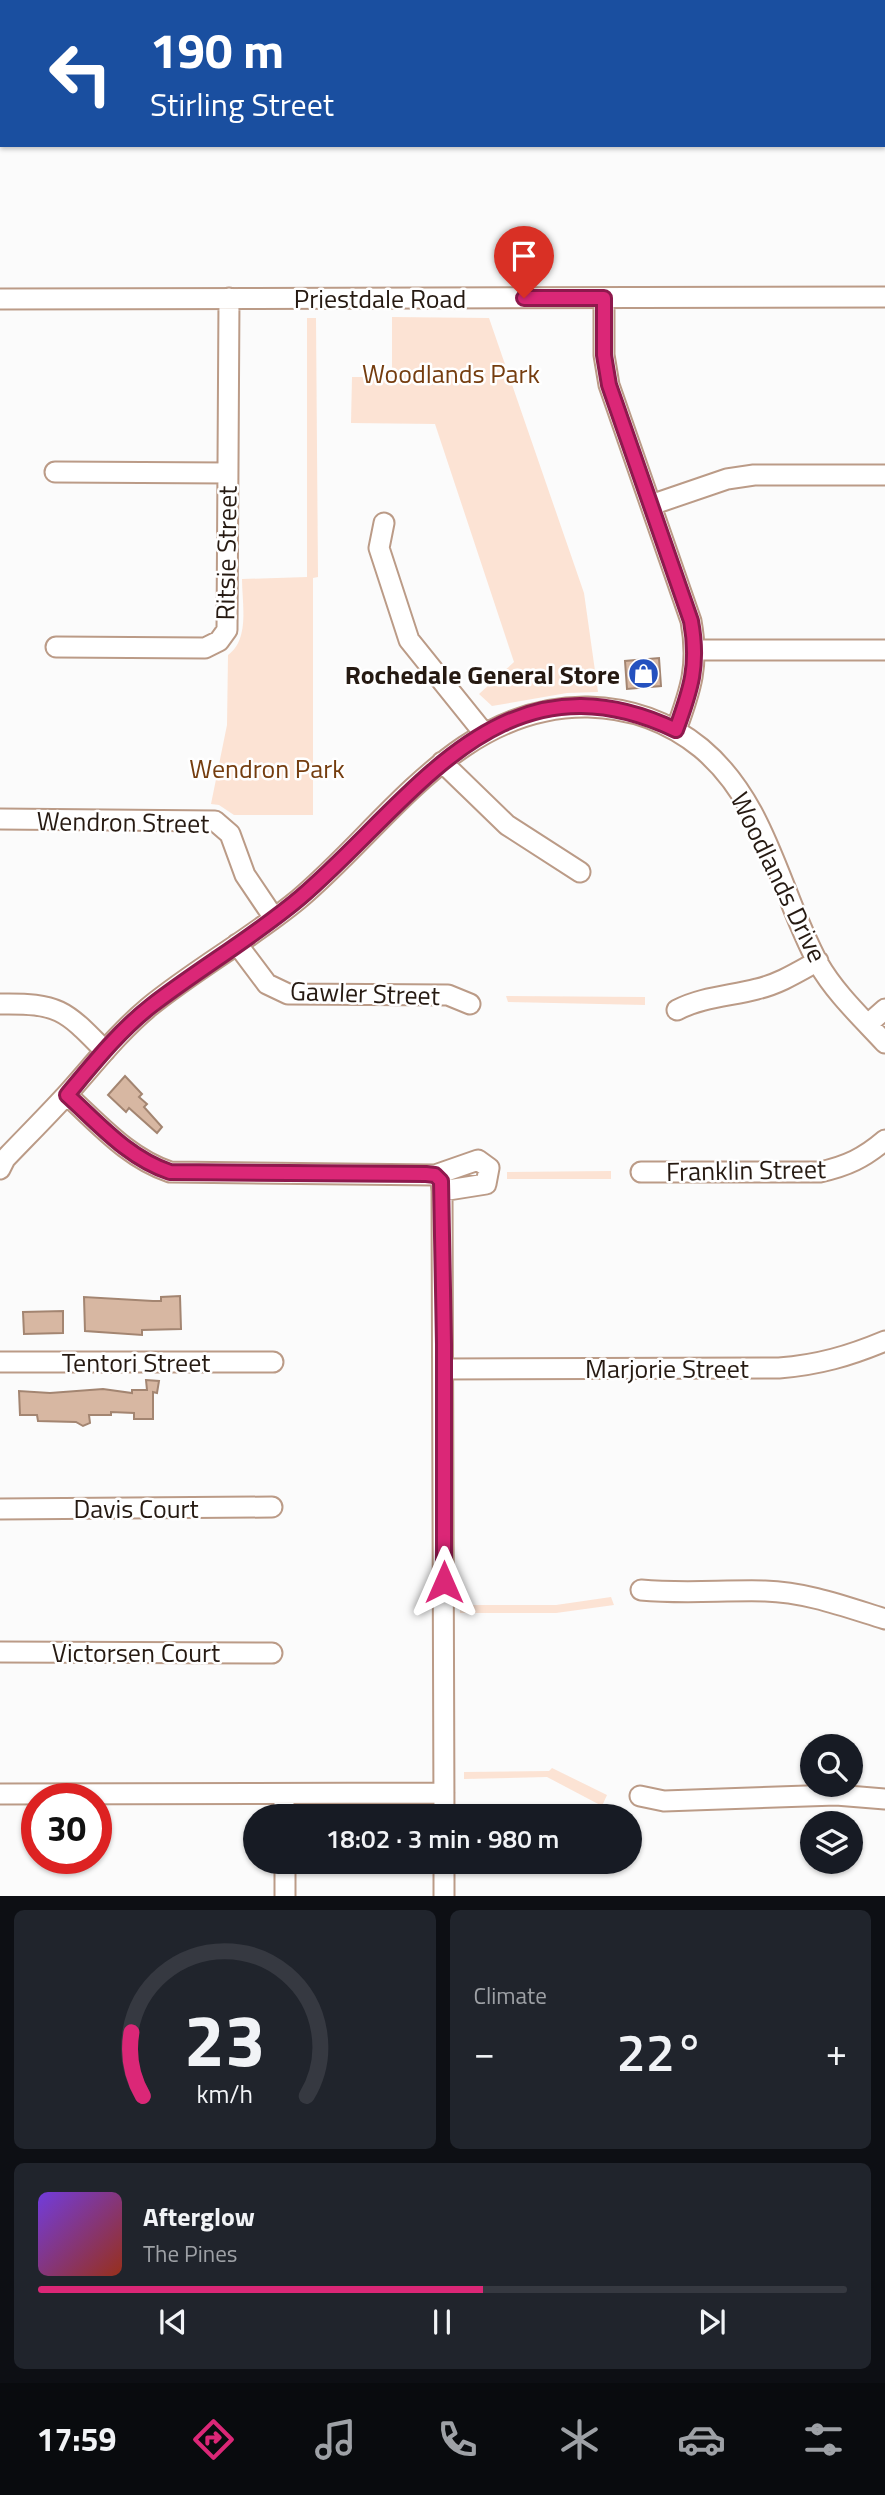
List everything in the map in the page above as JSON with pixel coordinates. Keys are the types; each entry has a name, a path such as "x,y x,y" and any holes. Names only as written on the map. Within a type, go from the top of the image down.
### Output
{"street":[{"name":"Priestdale Road","path":"0,299 885,297"},
{"name":"Ritsie Street","path":"56,646 205,648 219,641 227,630 229,298"},
{"path":"604,298 604,355 609,385 691,621 696,650 695,673 676,730"},
{"path":"55,472 228,472"},
{"path":"651,505 727,479 754,475 885,475"},
{"path":"384,523 379,548 409,640 483,732"},
{"path":"696,650 885,650"},
{"name":"Woodlands Drive","path":"0,1169 5,1159 105,1051 150,1007 302,896 442,762 483,732 542,710 607,708 639,714 676,730 705,751 745,798 817,961 834,987 885,1043"},
{"path":"442,762 507,825 580,872"},
{"name":"Wendron Street","path":"0,820 215,821 230,834 245,875 274,918"},
{"name":"Gawler Street","path":"237,944 267,984 288,994 448,995 470,1004"},
{"path":"677,1010 694,1002 759,989 784,980 817,961"},
{"path":"0,1004 31,1003 68,1014 105,1051"},
{"path":"867,1024 885,1009"},
{"path":"67,1095 131,1154 148,1165 170,1172 439,1183 445,1369 444,1804"},
{"name":"Franklin Street","path":"640,1172 820,1172 846,1166 864,1158 885,1140"},
{"name":"Marjorie Street","path":"445,1369 814,1366 846,1357 885,1341"},
{"name":"Tentori Street","path":"0,1362 273,1362"},
{"name":"Davis Court","path":"0,1509 272,1507"},
{"path":"641,1590 677,1594 766,1591 804,1595 885,1619"},
{"name":"Victorsen Court","path":"0,1652 272,1653"},
{"path":"0,1794 444,1793"},
{"path":"284,1794 284,1804"},
{"path":"640,1796 664,1801 836,1795 885,1799"},
{"path":"285,1874 285,1896"},
{"path":"444,1874 444,1896"}],"green space":[{"name":"Woodlands Park","path":"392,317 489,318 584,593 598,692 567,693 492,706 479,694 514,662 435,424 351,423 352,377 392,377"},
{"name":"Wendron Park","path":"307,318 316,318 318,577 313,578 313,815 234,815 219,805 211,804 227,725 228,655 235,648 242,631 242,579 307,577"},
{"path":"506,996 645,997 645,1005 508,1002"},
{"path":"611,1171 611,1179 507,1179 507,1172"},
{"path":"611,1597 614,1605 556,1613 460,1613 460,1605 556,1605"},
{"path":"552,1768 607,1795 603,1804 547,1777 464,1779 464,1772 549,1771"}],"building":[{"name":"Rochedale General Store","path":"659,658 661,686 627,689 625,661"},
{"path":"125,1076 142,1094 139,1097 147,1104 144,1107 162,1127 157,1133 129,1108 126,1112 108,1095"},
{"path":"180,1296 181,1329 142,1330 142,1335 85,1331 84,1297 161,1301 161,1297"},
{"path":"63,1311 63,1333 24,1334 23,1312"},
{"path":"146,1380 159,1381 157,1393 153,1392 153,1419 134,1419 134,1413 111,1412 111,1415 89,1415 90,1423 83,1426 76,1422 38,1421 37,1415 20,1415 19,1391 50,1393 103,1389 132,1393 132,1390 147,1390"}],"place":[{"name":"Rochedale General Store","path":"643,674"}],"route":[{"path":"444,1582 441,1181 435,1175 426,1174 170,1172 148,1165 131,1154 67,1095 105,1051 150,1007 302,896 452,753 483,732 523,715 572,707 607,708 639,714 676,730 695,673 696,650 691,621 609,385 604,355 604,298 524,298"}]}
